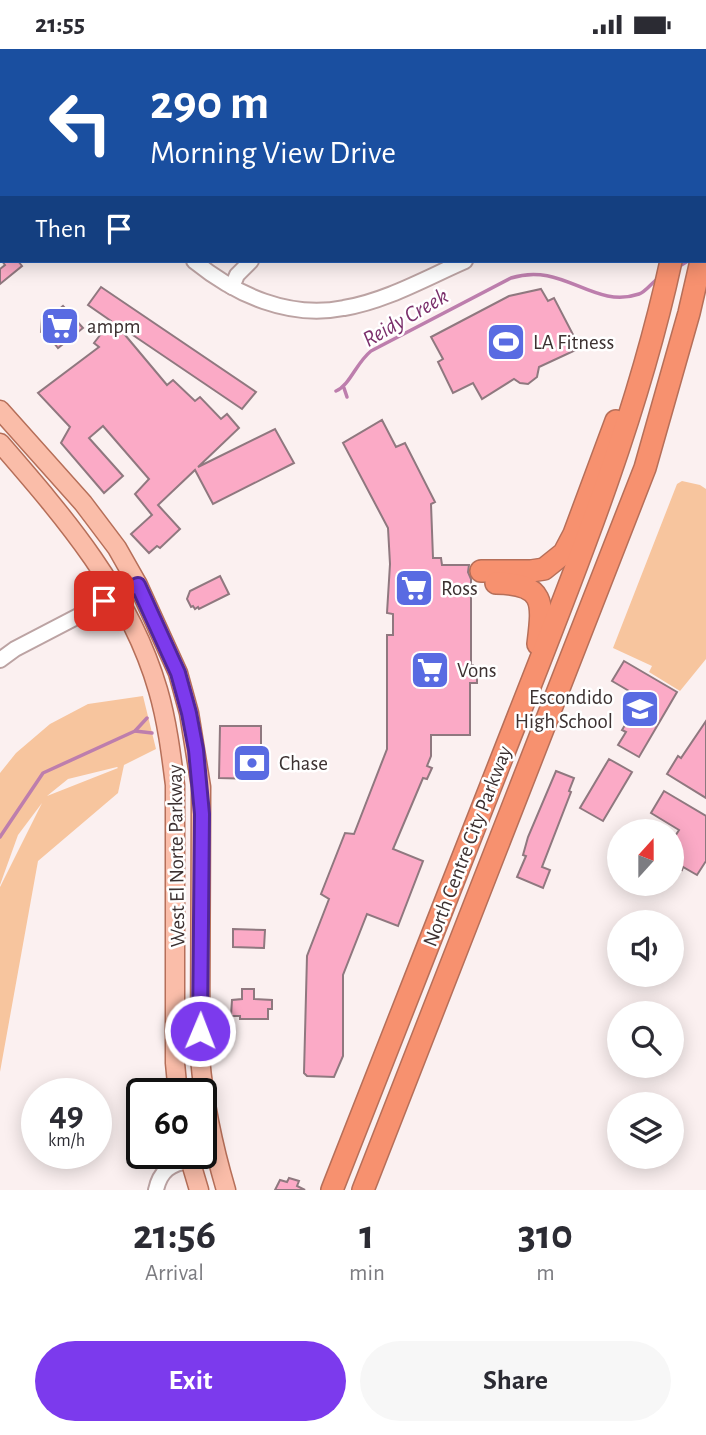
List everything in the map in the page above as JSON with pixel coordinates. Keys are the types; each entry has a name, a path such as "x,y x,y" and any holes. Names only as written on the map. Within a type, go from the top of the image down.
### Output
{"highway":[{"name":"North Centre City Parkway","path":"332,1190 616,460 643,374 671,263"},
{"name":"North Centre City Parkway","path":"363,1190 645,468 700,266"},
{"path":"533,678 542,611 538,600 531,589 522,585 480,577 544,569 564,552 574,534 602,454 628,395 643,374"}],"main road":[{"name":"West El Norte Parkway","path":"0,410 83,503 117,548 138,585 178,673 196,750 202,814 200,1058 207,1121 226,1190"},
{"name":"West El Norte Parkway","path":"0,443 70,526 116,594 140,643 158,689 173,763 177,832 174,1028 177,1078"},
{"path":"193,1169 199,1190"}],"street":[{"path":"197,263 232,287 262,302 302,310 342,309 373,301 460,263"},
{"path":"232,287 237,275 249,263"},
{"path":"0,660 15,649 116,594 138,585"},
{"path":"156,1190 159,1178 167,1169"}],"shaded area":[{"path":"682,481 706,489 706,659 680,691 649,672 652,666 613,648 677,484"},
{"path":"143,696 156,749 124,765 118,793 38,861 0,1072 0,887 42,803 18,835 0,885 0,773 16,753 50,724 88,704","holes":["118,768 47,796 68,779"]}],"building":[{"path":"4,263 20,263 22,266 0,284 0,269 5,265"},
{"path":"101,287 256,392 242,409 115,323 167,385 173,380 195,401 200,397 221,419 227,414 239,428 198,467 275,429 294,463 213,504 195,470 158,505 180,529 160,548 157,546 149,553 131,534 152,515 135,494 149,479 103,426 89,438 123,476 104,493 61,443 70,427 38,393 99,347 94,343 111,321 88,305"},
{"name":"LA Fitness","path":"541,289 548,301 554,298 580,348 539,367 537,377 528,384 514,379 482,399 473,383 453,393 438,362 443,359 431,337 509,296"},
{"path":"63,306 83,328 58,348 46,333 41,332 42,318 47,320"},
{"path":"382,420 396,447 405,443 435,502 431,504 433,558 441,558 442,565 469,565 471,665 473,674 477,675 477,683 470,683 470,735 431,735 431,756 427,766 432,768 427,779 423,778 393,849 423,861 398,926 367,914 343,975 343,1056 334,1077 307,1076 304,1073 307,956 329,899 321,894 345,833 354,834 387,749 387,635 393,635 393,614 387,613 390,564 388,528 343,443"},
{"path":"220,576 229,594 199,609 191,607 187,599 190,591"},
{"path":"624,661 677,692 639,757 618,745 626,732 622,730 641,698 612,681"},
{"path":"706,721 706,798 667,774"},
{"path":"220,726 261,726 261,779 219,778"},
{"path":"609,759 632,772 603,821 580,808"},
{"path":"556,771 574,778 542,867 550,870 543,888 517,877 526,856 523,855 528,837"},
{"path":"664,791 706,816 706,861 697,875 684,868 684,819 661,819 651,813"},
{"path":"233,929 265,930 264,948 233,947"},
{"path":"242,989 254,989 254,999 272,1000 268,1019 240,1019 240,1016 231,1016 232,1000 242,999"},
{"path":"289,1178 299,1181 297,1186 305,1190 275,1190 280,1180 287,1182"}],"waterway":[{"name":"Reidy Creek","path":"678,267 685,263"},
{"name":"Reidy Creek","path":"336,391 345,384 371,351 511,278 530,274 546,276 607,296 622,297 641,293 656,280"},
{"name":"Reidy Creek","path":"344,388 347,397"},
{"name":"Reidy Creek","path":"0,837 43,773 135,731 147,718"},
{"name":"Reidy Creek","path":"135,731 152,733"}],"place":[{"name":"ampm","path":"60,326"},
{"name":"LA Fitness","path":"506,342"},
{"name":"Ross","path":"414,588"},
{"name":"Vons","path":"430,670"},
{"name":"Escondido High School","path":"640,709"},
{"name":"Chase","path":"252,763"}],"route":[{"path":"104,601 138,585 178,673 189,713 201,787 200,1031"}]}
